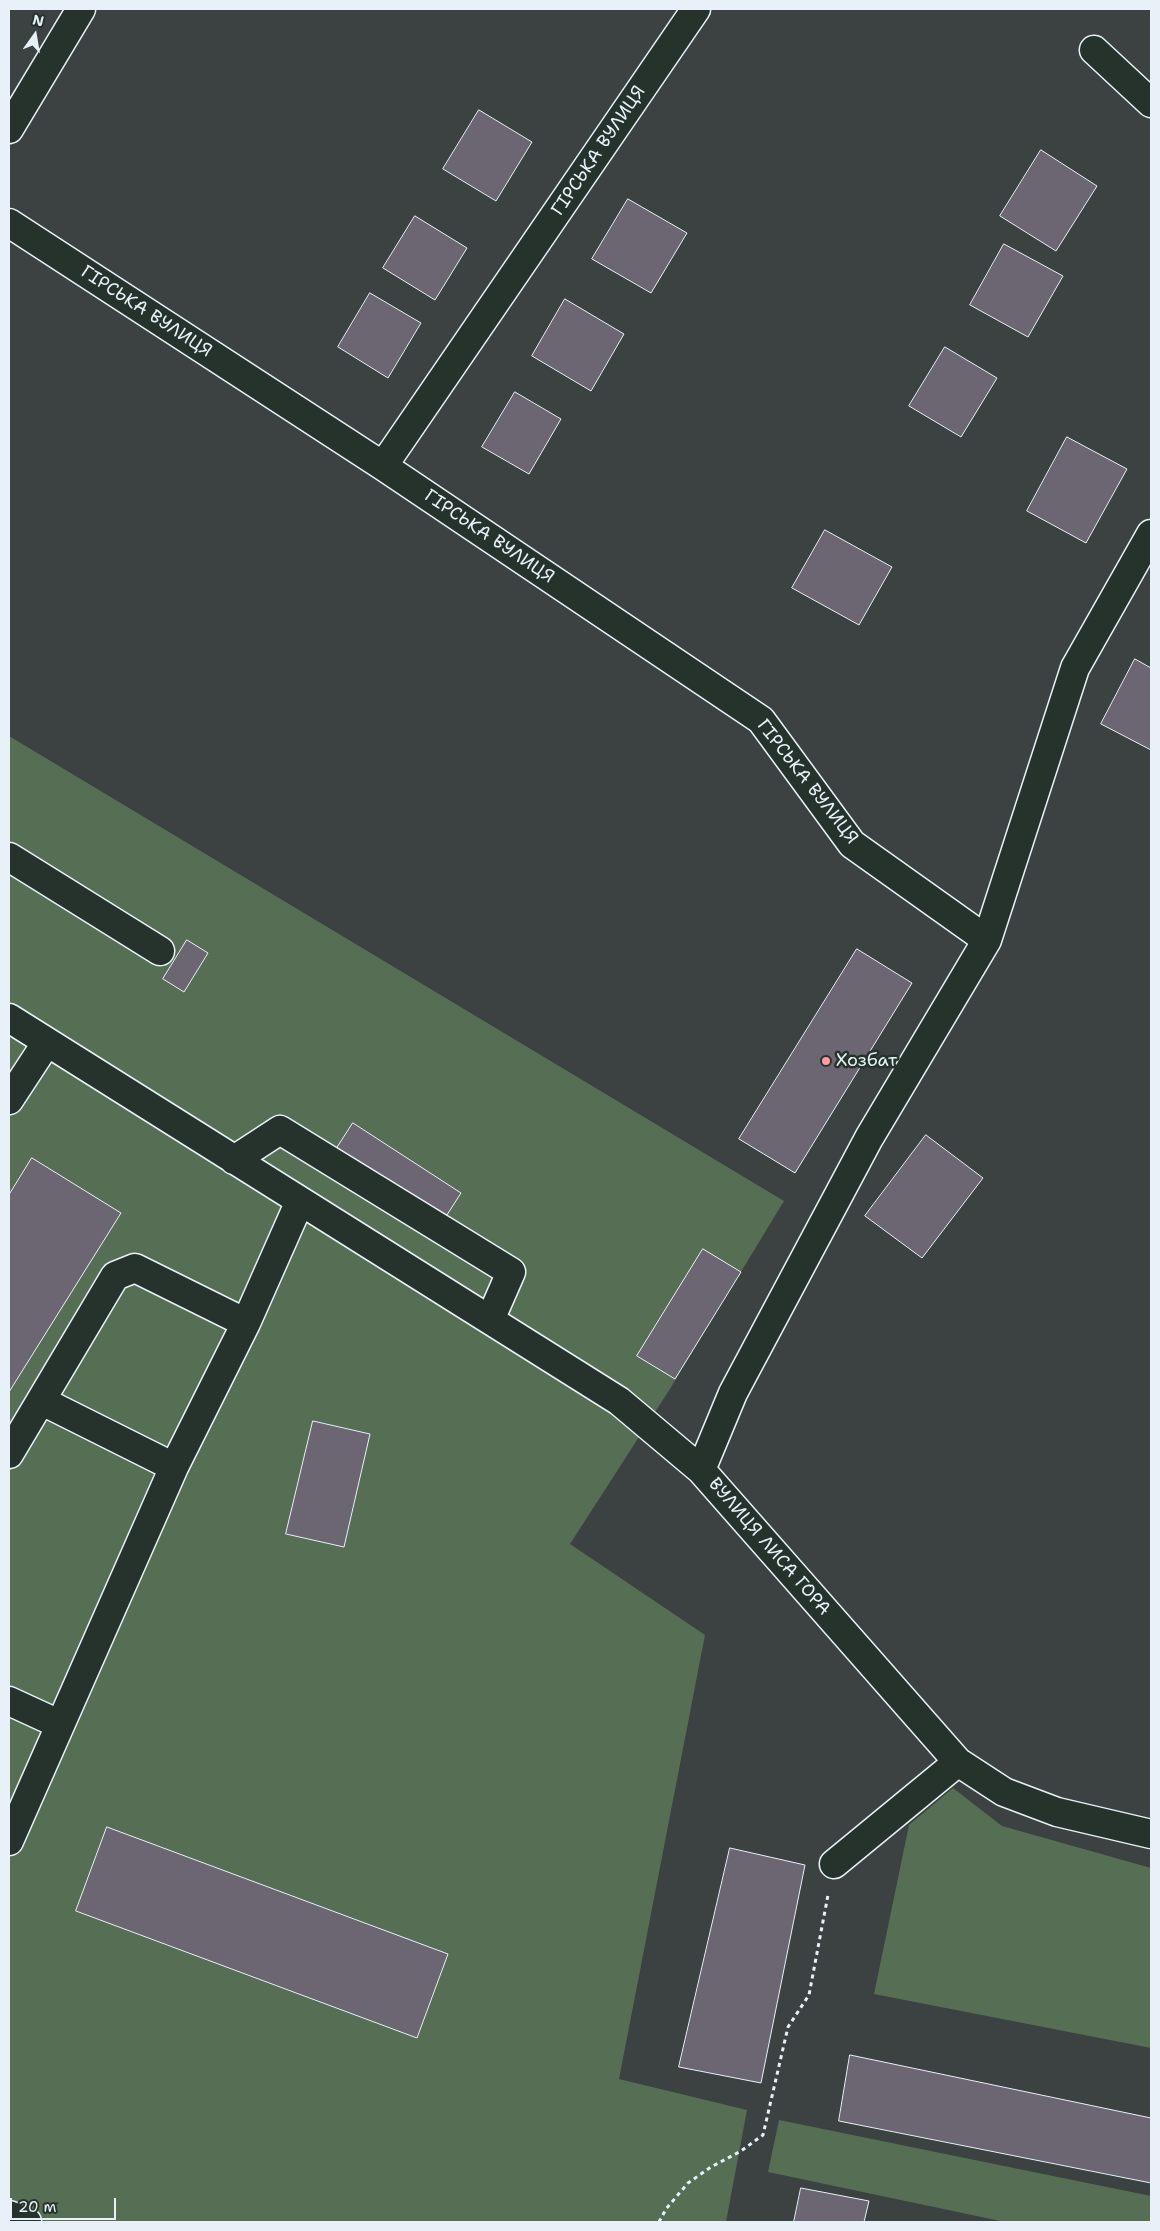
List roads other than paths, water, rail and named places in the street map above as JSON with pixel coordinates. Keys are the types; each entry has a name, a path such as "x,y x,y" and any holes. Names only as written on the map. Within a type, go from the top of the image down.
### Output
{"street":[{"path":"9,129 81,9"},
{"name":"ГІРСЬКА ВУЛИЦЯ","path":"383,466 696,9"},
{"path":"1094,50 1151,103"},
{"name":"ГІРСЬКА ВУЛИЦЯ","path":"9,223 383,466 761,720 852,844 987,940"},
{"path":"987,940 1075,668 1151,534"},
{"path":"9,857 160,951"},
{"name":"ВУЛИЦЯ ЛИСА ГОРА","path":"987,940 869,1138 733,1393 701,1470 958,1762 1004,1792 1057,1812 1151,1834"},
{"path":"9,1018 619,1401 701,1470"},
{"path":"9,1100 47,1042"},
{"path":"234,1160 280,1130 511,1272 490,1320"},
{"path":"9,1841 174,1467 246,1322 300,1201"},
{"path":"9,1454 115,1276 135,1268 246,1322"},
{"path":"42,1401 174,1467"},
{"path":"9,1701 59,1724"},
{"path":"834,1864 958,1762"},
{"path":"9,2216 26,2222"}],"place":[{"name":"Хозбат","path":"826,1061"}]}
